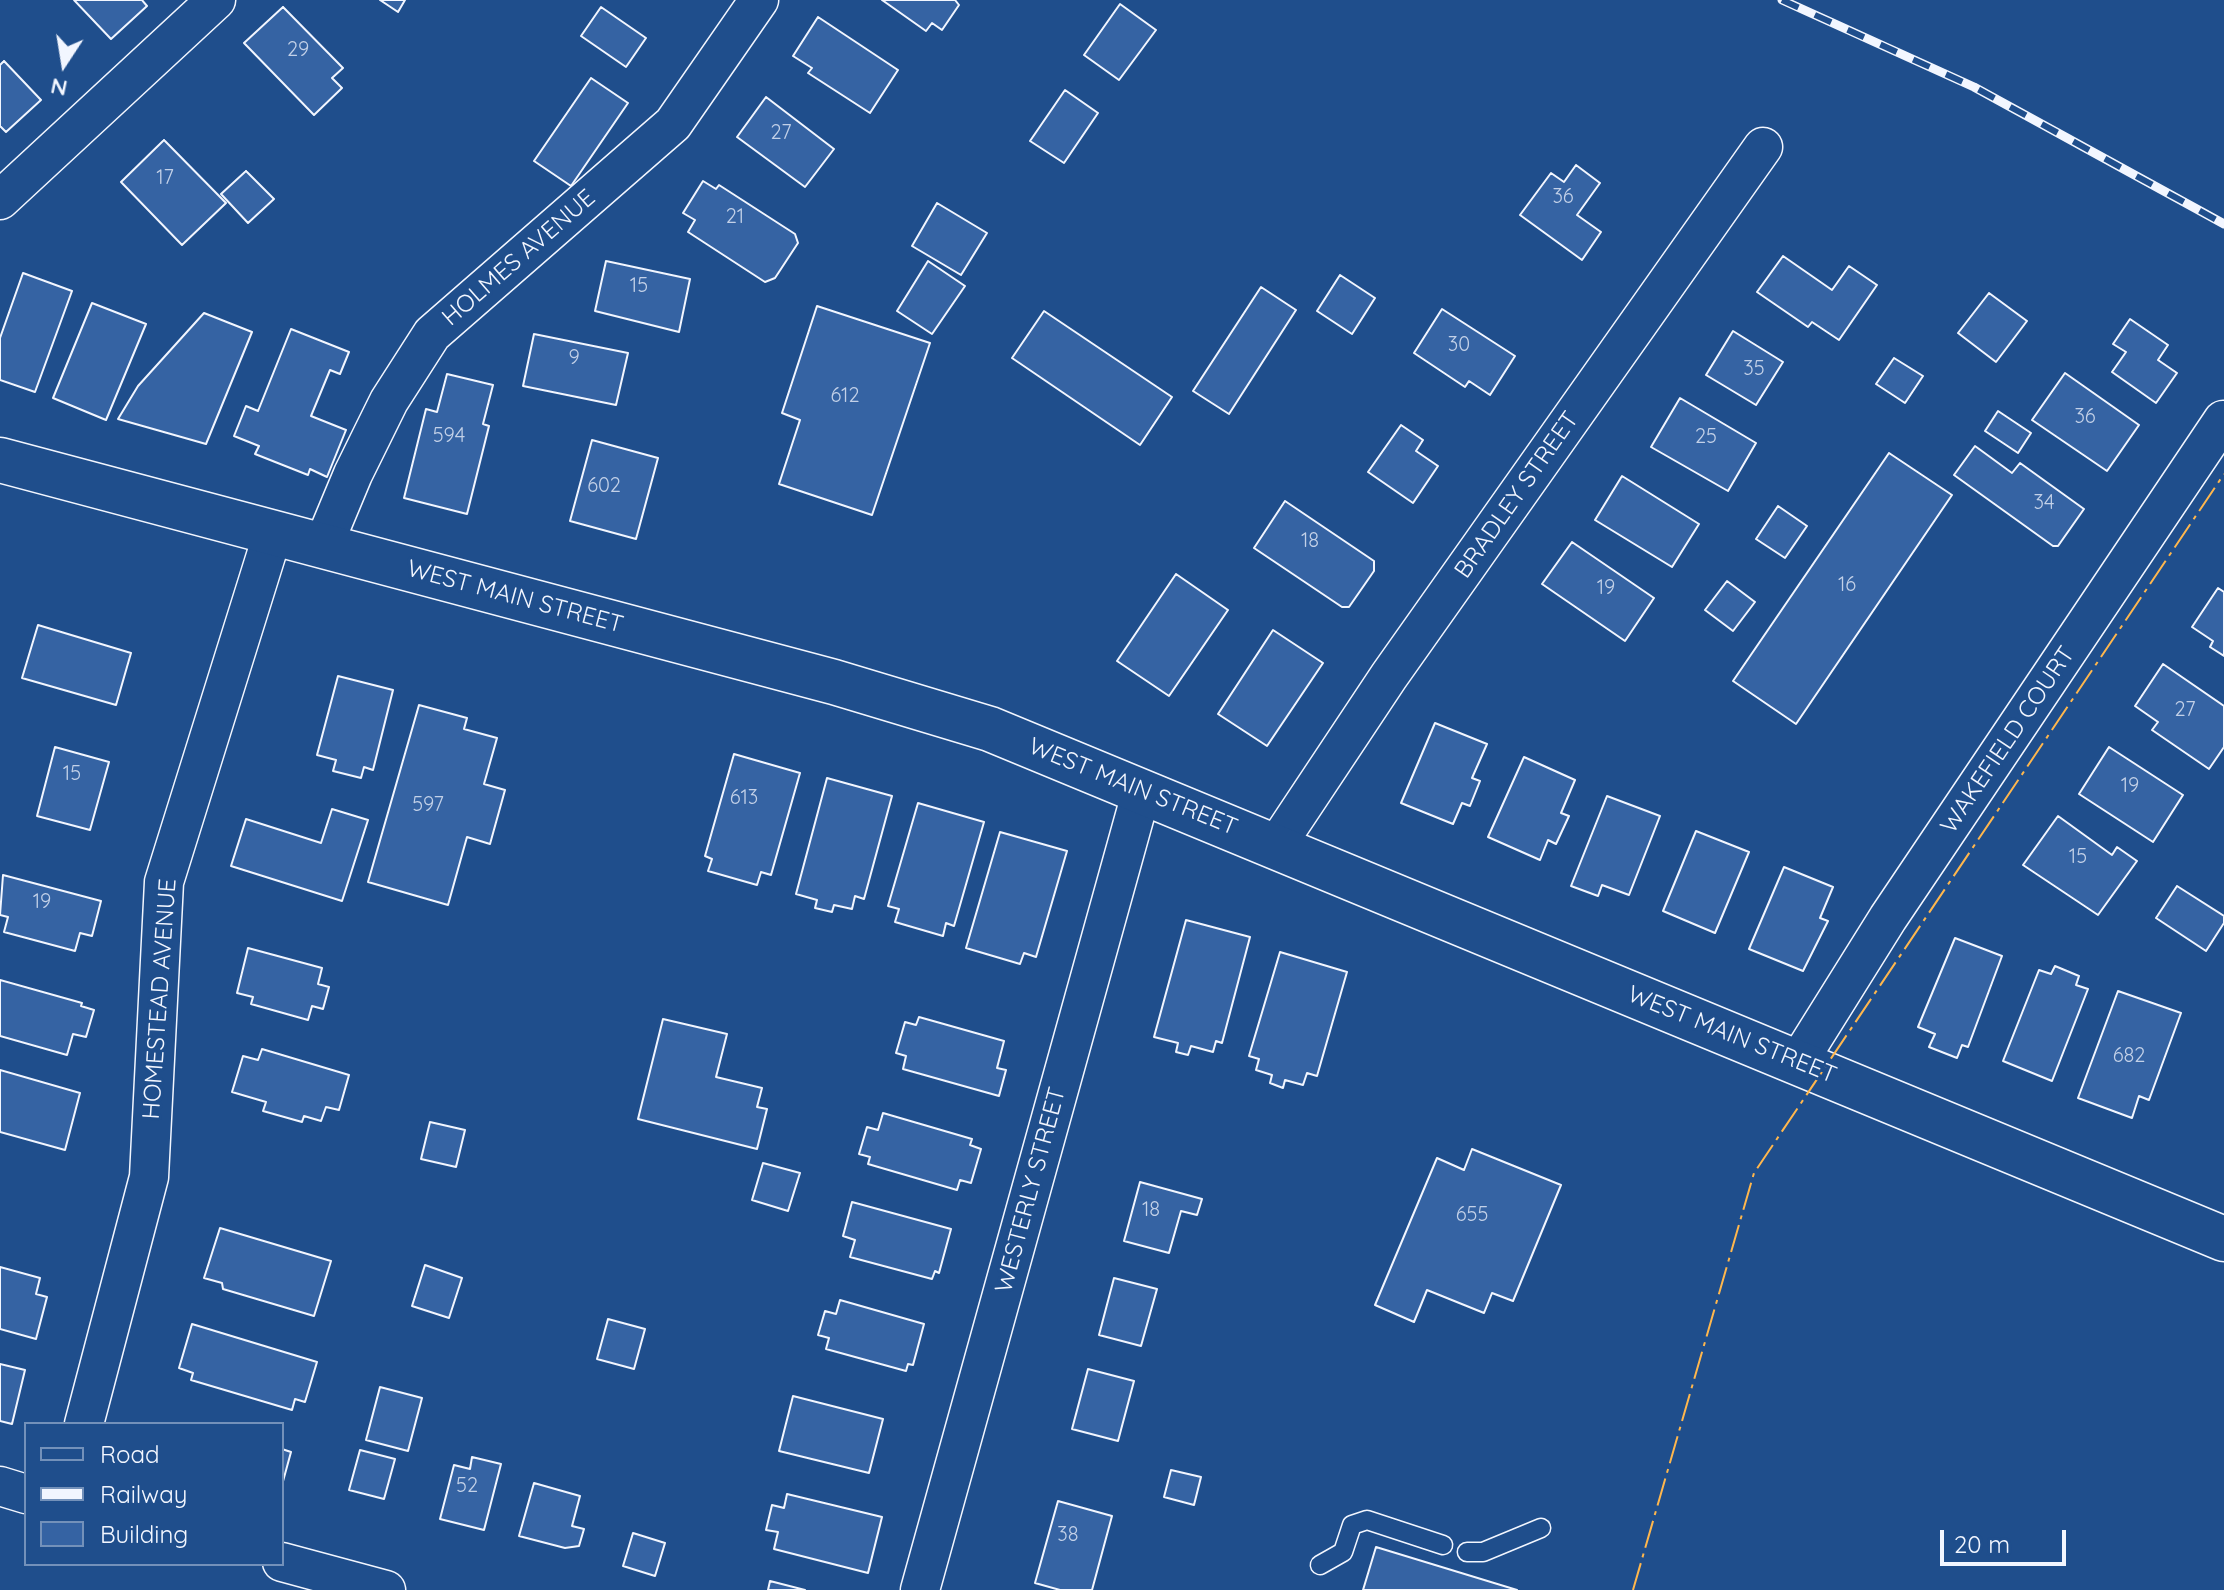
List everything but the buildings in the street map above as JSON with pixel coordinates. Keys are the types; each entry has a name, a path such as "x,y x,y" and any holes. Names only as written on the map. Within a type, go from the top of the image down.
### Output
{"main road":[{"name":"WEST MAIN STREET","path":"0,460 934,710 1142,790 2224,1239"}],"street":[{"path":"0,200 216,0"},
{"name":"HOLMES AVENUE","path":"323,546 353,474 389,401 432,334 673,124 759,0"},
{"name":"BRADLEY STREET","path":"1276,846 1389,676 1763,147"},
{"name":"WAKEFIELD COURT","path":"1798,1062 1888,918 2223,420"},
{"name":"HOMESTEAD AVENUE","path":"85,1422 149,1177 164,882 273,533"},
{"name":"WESTERLY STREET","path":"920,1590 1142,790"},
{"path":"0,1486 24,1493"},
{"path":"284,1563 386,1590"}],"lane":[{"path":"1320,1565 1343,1552 1352,1525 1367,1520 1443,1545"},
{"path":"1467,1552 1483,1552 1541,1528"}],"railway":[{"path":"1782,0 1974,87 2224,224"}],"power":[{"path":"1633,1590 1754,1173 2224,474"}]}
